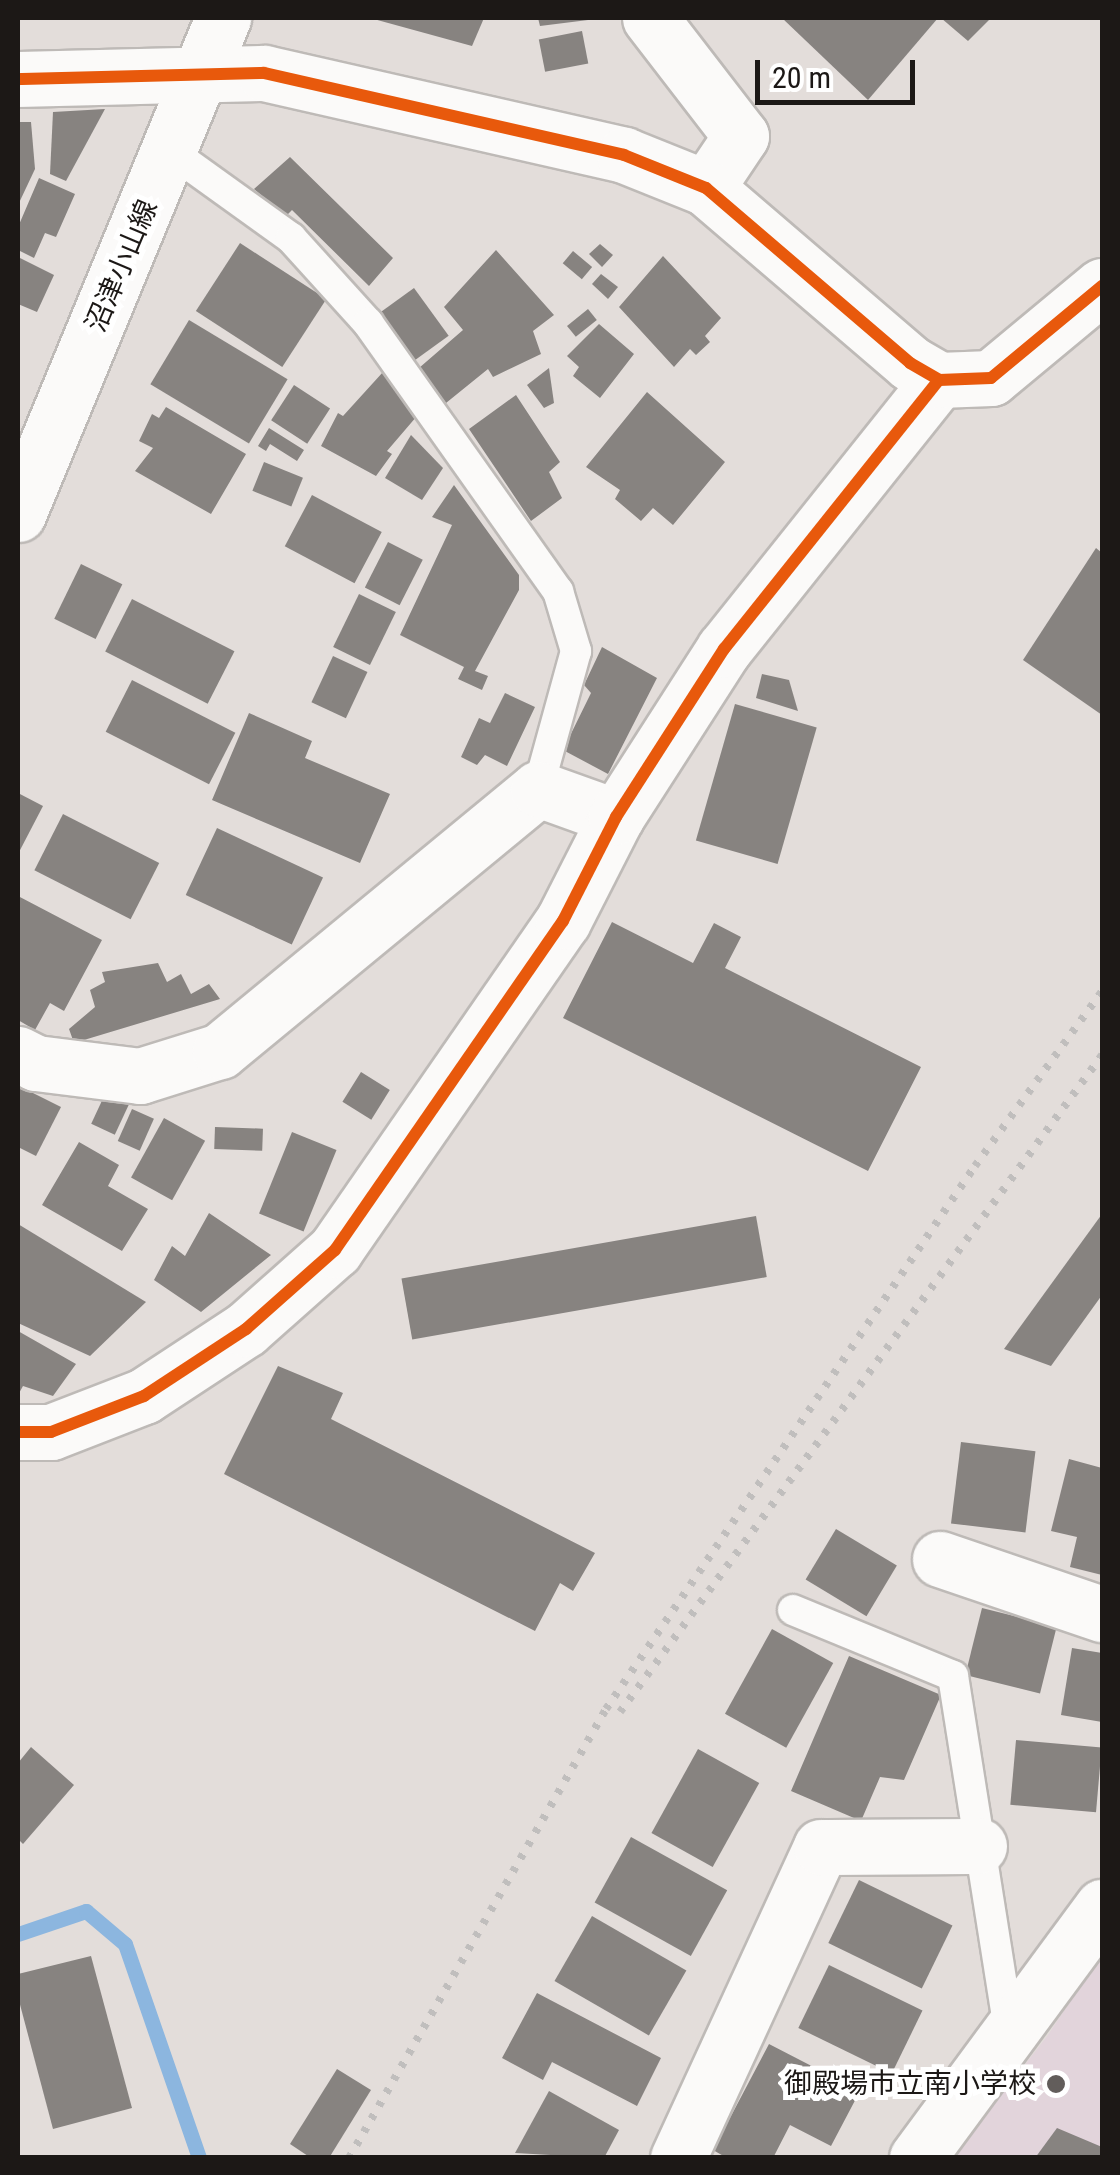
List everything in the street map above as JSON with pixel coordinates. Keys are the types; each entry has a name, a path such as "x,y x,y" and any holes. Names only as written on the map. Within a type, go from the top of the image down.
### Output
{"street":[{"name":"沼津小山線","path":"18,514 223,18"},
{"path":"650,18 741,136 706,188"},
{"path":"18,80 202,70 264,72 540,131 706,188 910,363 939,380 991,378 1102,286"},
{"path":"18,1432 51,1432 144,1396 246,1329 335,1250 563,920 616,817 724,648 939,380"},
{"path":"18,1054 36,1063 140,1076 220,1051 538,788 616,817"},
{"path":"940,1560 1102,1614"},
{"path":"678,2158 821,1848 980,1846"},
{"path":"917,2158 1010,2037 1102,1907"}],"lane":[{"path":"170,150 291,238 368,323 558,591 576,651 538,788"},
{"path":"794,1610 952,1676 1010,2037"}],"shaded area":[{"name":"御殿場市立南小学校","path":"1102,1953 1102,2157 952,2158 1048,2035"}],"building":[{"path":"370,18 484,18 472,46"},
{"path":"538,18 587,18 588,20 540,26"},
{"path":"782,18 938,18 868,100"},
{"path":"941,18 991,18 968,41"},
{"path":"582,31 588,63 545,72 539,39"},
{"path":"105,109 66,181 50,174 53,112"},
{"path":"18,122 31,122 35,169 18,205"},
{"path":"290,157 393,258 369,286 292,210 286,216 254,189"},
{"path":"39,178 75,194 56,237 45,233 34,258 18,250 18,227"},
{"path":"240,243 326,299 282,367 196,311"},
{"path":"600,244 613,255 602,267 589,254"},
{"path":"496,250 554,315 533,331 541,354 493,377 488,369 446,403 419,368 463,330 444,307"},
{"path":"573,251 592,267 582,279 563,263"},
{"path":"663,256 721,318 705,336 710,342 696,355 690,349 674,367 619,307"},
{"path":"18,257 54,275 37,312 18,304"},
{"path":"601,274 618,287 608,299 592,284"},
{"path":"414,288 449,336 413,362 378,314"},
{"path":"588,309 597,320 576,337 567,326"},
{"path":"189,320 288,379 249,444 150,384"},
{"path":"599,324 634,354 600,398 573,376 579,367 567,356"},
{"path":"549,368 554,403 544,408 527,385"},
{"path":"383,372 417,416 387,451 392,454 376,476 321,446 338,413 343,416"},
{"path":"294,385 330,408 307,444 271,420"},
{"path":"647,392 725,462 673,525 653,508 641,521 615,499 620,490 586,467"},
{"path":"516,395 560,462 549,472 562,498 531,521 469,429"},
{"path":"166,407 246,454 211,514 135,471 153,448 139,441 152,414 159,418"},
{"path":"269,428 304,450 297,461 270,444 266,451 258,446"},
{"path":"411,435 443,468 422,500 385,478"},
{"path":"264,462 303,478 291,506 252,491"},
{"path":"454,485 519,575 519,590 475,671 488,676 482,690 458,679 464,667 400,635 452,525 432,517"},
{"path":"312,495 382,532 355,583 285,546"},
{"path":"388,542 423,560 400,605 365,587"},
{"path":"1096,548 1102,553 1102,715 1023,660"},
{"path":"81,564 122,584 96,639 54,619"},
{"path":"359,594 396,612 370,665 333,647"},
{"path":"132,599 234,651 208,704 105,652"},
{"path":"602,647 657,678 608,774 563,750 591,693 584,685"},
{"path":"333,656 367,672 346,718 311,702"},
{"path":"762,674 789,680 798,711 756,698"},
{"path":"132,680 235,733 209,784 106,732"},
{"path":"505,693 535,707 507,766 485,755 477,765 461,757 479,718 490,723"},
{"path":"735,704 817,727 778,864 696,840"},
{"path":"249,713 312,741 305,758 390,794 360,863 212,800"},
{"path":"18,793 43,806 18,854"},
{"path":"63,814 159,863 131,919 34,870"},
{"path":"217,828 323,877 292,945 186,895"},
{"path":"18,896 102,940 64,1011 50,1003 35,1030 18,1020"},
{"path":"612,922 693,963 714,923 741,937 725,968 921,1067 868,1171 563,1018"},
{"path":"158,963 167,982 181,974 191,994 209,984 220,999 74,1043 69,1029 95,1007 90,990 105,982 102,972"},
{"path":"361,1072 390,1090 371,1120 342,1102"},
{"path":"19,1086 61,1107 36,1156 18,1147"},
{"path":"106,1092 130,1103 115,1135 91,1124"},
{"path":"132,1109 154,1119 140,1151 118,1141"},
{"path":"164,1118 205,1141 172,1200 131,1177"},
{"path":"215,1127 263,1129 262,1151 214,1149"},
{"path":"292,1132 337,1150 304,1232 259,1214"},
{"path":"79,1142 119,1165 108,1186 148,1209 122,1251 42,1205"},
{"path":"209,1213 271,1255 201,1312 154,1280 172,1246 185,1256"},
{"path":"1102,1214 1102,1295 1051,1366 1004,1349"},
{"path":"756,1216 767,1277 412,1340 401,1279"},
{"path":"18,1224 146,1302 90,1356 18,1323"},
{"path":"18,1331 76,1364 53,1396 23,1386 18,1395"},
{"path":"278,1366 343,1393 331,1419 595,1553 573,1591 560,1583 535,1631 224,1474"},
{"path":"961,1442 1035,1451 1025,1533 951,1523"},
{"path":"1069,1459 1102,1468 1102,1575 1070,1567 1077,1537 1051,1531"},
{"path":"836,1529 897,1566 866,1616 806,1580"},
{"path":"982,1608 1057,1627 1040,1694 965,1675"},
{"path":"772,1629 833,1663 786,1748 725,1714"},
{"path":"1072,1648 1102,1653 1102,1722 1061,1715"},
{"path":"849,1656 941,1695 904,1780 880,1777 861,1821 791,1791"},
{"path":"1016,1740 1102,1747 1096,1812 1010,1805"},
{"path":"31,1747 74,1785 23,1844 18,1839 18,1763"},
{"path":"698,1749 759,1783 713,1867 651,1833"},
{"path":"631,1837 727,1890 691,1956 595,1903"},
{"path":"859,1880 952,1926 922,1989 828,1943"},
{"path":"592,1916 686,1970 649,2035 554,1981"},
{"path":"91,1956 132,2108 53,2129 18,1997 18,1974"},
{"path":"829,1965 922,2011 892,2074 798,2028"},
{"path":"537,1993 661,2058 637,2106 552,2062 543,2080 502,2058"},
{"path":"769,2044 860,2091 831,2146 790,2125 773,2158 727,2158 713,2150"},
{"path":"337,2069 371,2090 329,2158 311,2158 290,2144"},
{"path":"549,2091 619,2130 604,2158 515,2153"},
{"path":"1057,2128 1102,2147 1102,2158 1035,2158"}],"waterway":[{"path":"18,1934 86,1911 125,1944 199,2158"}],"railway":[{"path":"349,2158 606,1709 975,1166 1102,991"},
{"path":"620,1712 1102,1055"}],"cycle path":[{"path":"18,79 264,73 624,155 706,188 910,363 939,380 991,378 1102,286"},
{"path":"18,1432 51,1432 144,1396 246,1329 335,1250 563,921 616,817 724,649 939,380"}],"place":[{"name":"御殿場市立南小学校","path":"1056,2084"}]}
